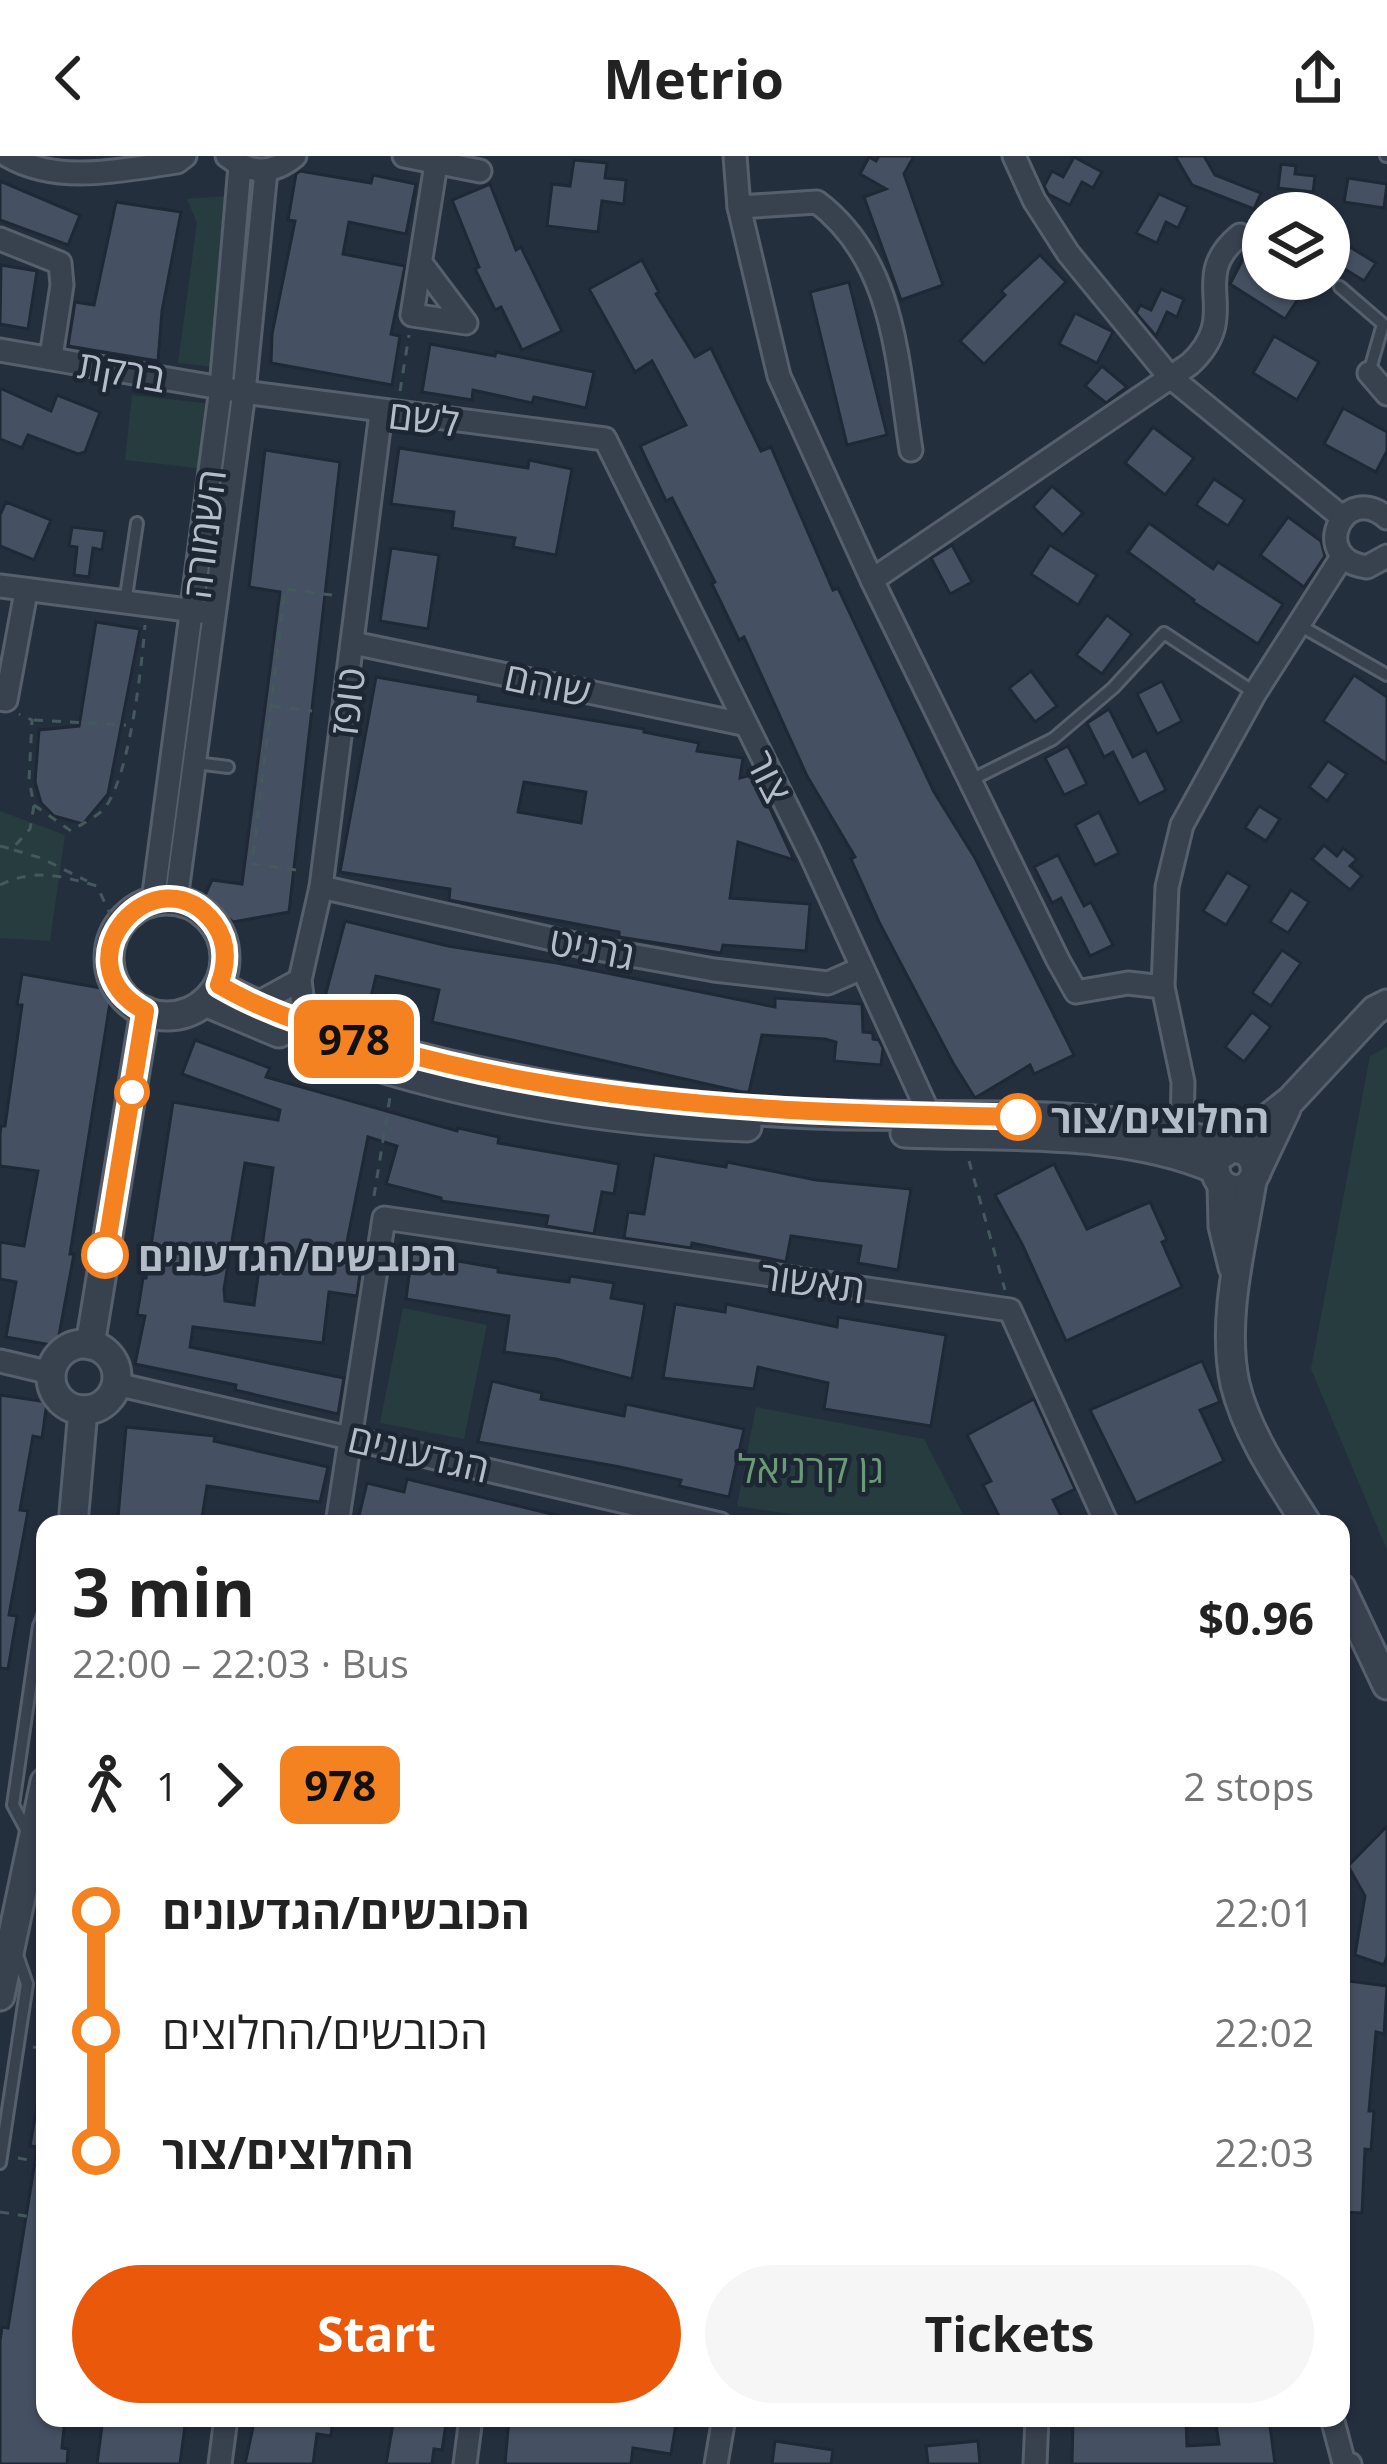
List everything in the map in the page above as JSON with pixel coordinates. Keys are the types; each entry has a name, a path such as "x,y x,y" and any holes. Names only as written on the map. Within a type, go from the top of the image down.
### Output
{"street":[{"path":"8,156 28,168 177,161 185,156"},
{"path":"234,161 266,170 295,156"},
{"path":"404,156 480,171"},
{"path":"735,156 739,207 778,376 872,580 1076,992 1128,983 1163,987"},
{"path":"1014,156 1067,253 1168,375 1342,518"},
{"name":"השמורה","path":"232,390 234,161"},
{"path":"421,263 466,323 412,315 436,164"},
{"name":"השמורה","path":"165,900 266,170"},
{"path":"739,207 818,202 842,220 872,265 890,313 910,450"},
{"path":"872,580 1190,364 1212,338 1217,323 1214,269 1226,246 1240,235"},
{"path":"0,239 60,263 62,285 51,357"},
{"name":"ברקת","path":"0,350 232,390"},
{"path":"1369,373 1387,394"},
{"name":"לשם","path":"232,390 386,415 605,439"},
{"name":"טופז","path":"312,1026 304,1012 300,980 321,887 386,415"},
{"name":"צור","path":"605,439 810,854 930,1116"},
{"path":"1178,1141 1183,1082 1163,987 1167,887 1182,825 1256,693 1342,556 1336,533 1342,518 1370,508 1387,518"},
{"path":"1342,556 1367,567 1387,556"},
{"path":"0,586 127,613 205,612"},
{"path":"3,699 26,592"},
{"name":"השמורה","path":"165,900 196,763 205,612"},
{"name":"שוהם","path":"353,643 743,724"},
{"name":"גרניט","path":"321,887 592,948 714,970 828,983 862,968"},
{"path":"165,900 200,909 219,931 225,960 212,994 173,1016 130,1003 112,976 111,944 117,928 131,912 165,900"},
{"path":"256,1004 300,980"},
{"path":"212,994 423,1059 605,1095 812,1114 1104,1121 1178,1141 1222,1168"},
{"path":"212,994 270,1030 394,1072 544,1106 674,1124 1178,1141"},
{"path":"1234,1271 1223,1226 1222,1168 1375,1010 1387,1004"},
{"path":"90,1345 145,1011"},
{"path":"1254,1177 1291,1100"},
{"path":"1222,1168 1247,1151 1254,1161 1234,1271 1235,1383 1264,1453 1302,1515"},
{"name":"תאשור","path":"349,1436 384,1218 1010,1310"},
{"path":"1010,1310 1102,1515"},
{"path":"90,1345 114,1363 116,1384 104,1403 83,1410 62,1402 51,1373 69,1348 90,1345"},
{"path":"0,1361 51,1373"},
{"name":"הגדעונים","path":"116,1384 683,1515"},
{"path":"74,1515 83,1410"},
{"path":"338,1515 349,1436"},
{"path":"1350,1607 1387,1685"},
{"path":"0,1996 36,1835"},
{"path":"220,2464 225,2427"},
{"path":"464,2464 470,2427"},
{"path":"716,2464 722,2427"},
{"path":"1035,2464 1037,2427"},
{"path":"1335,2427 1345,2463 1350,2464"}],"lane":[{"path":"1350,295 1383,324 1369,373"},
{"path":"127,613 137,523"},
{"path":"1299,625 1387,675"},
{"path":"971,780 1054,739 1113,688 1164,633 1256,693"},
{"path":"196,763 228,767"},
{"path":"34,1845 13,1804 36,1647"},
{"path":"2,2159 27,1984 12,1937"}],"path":[{"path":"386,415 412,315"},
{"path":"296,870 252,864 269,706 285,589 332,595"},
{"path":"34,806 71,830 101,812 113,795 146,626 127,613"},
{"path":"3,699 23,719 130,725"},
{"path":"269,706 312,710"},
{"path":"12,850 30,829 34,806 29,781 32,720"},
{"path":"0,846 41,858 97,886 117,928"},
{"path":"0,884 50,873 97,886"},
{"path":"374,1196 394,1072"},
{"path":"962,1136 1010,1310"},
{"path":"2,2159 36,2162"},
{"path":"0,2212 36,2217"}],"green space":[{"path":"238,195 215,367 178,363 197,223 187,199"},
{"path":"132,395 213,404 205,469 125,460"},
{"path":"0,811 65,835 50,941 0,938"},
{"path":"1387,1047 1387,1550 1311,1369 1370,1056"},
{"path":"403,1308 487,1325 464,1439 380,1423"},
{"name":"גן קרניאל","path":"756,1407 924,1439 963,1515 796,1515 737,1506"}],"building":[{"path":"879,156 914,156 904,174 943,285 901,300 864,197 886,189 860,174 869,157 876,161"},
{"path":"1175,156 1204,156 1215,175 1258,192 1242,192 1242,204 1192,185"},
{"path":"1074,157 1102,172 1093,188 1082,182 1070,205 1048,194 1044,186 1052,171 1063,177"},
{"path":"574,160 607,163 605,178 626,180 624,204 602,201 598,232 547,226 552,184 570,186"},
{"path":"1281,164 1296,166 1295,174 1315,176 1313,192 1278,188"},
{"path":"300,171 371,183 373,175 416,184 406,234 349,222 343,254 405,266 391,334 400,336 392,385 271,363 272,334 295,221 288,220"},
{"path":"1348,178 1387,184 1384,208 1350,203 1350,192 1346,192"},
{"path":"0,181 80,215 68,245 0,220"},
{"path":"490,184 516,250 521,247 562,331 522,350 475,269 479,267 452,200"},
{"path":"1159,194 1188,207 1178,228 1166,222 1157,243 1136,233"},
{"path":"116,202 181,212 162,311 158,361 68,346 75,302 94,305"},
{"path":"1350,247 1376,263 1364,281 1350,272"},
{"path":"1040,255 1066,282 984,364 960,341 1005,295 1001,291"},
{"path":"642,260 656,294 695,357 711,348 761,451 771,447 833,590 838,588 934,792 975,858 1074,1055 1034,1074 1030,1065 975,1098 953,1063 880,924 851,859 855,857 807,776 744,637 739,640 715,582 672,498 666,501 640,446 686,425 652,361 635,372 589,289"},
{"path":"1242,261 1242,292 1230,284"},
{"path":"1,265 37,271 28,329 0,324"},
{"path":"849,282 887,435 847,445 810,292"},
{"path":"1161,289 1184,299 1177,317 1167,312 1156,336 1136,313 1140,305 1151,310"},
{"path":"1255,300 1297,300 1285,319"},
{"path":"1075,313 1113,332 1097,363 1059,344"},
{"path":"1274,336 1319,362 1297,400 1253,373"},
{"path":"430,344 594,372 586,408 473,390 472,400 422,392"},
{"path":"1102,366 1127,387 1106,403 1085,386"},
{"path":"0,388 51,411 57,395 100,412 85,452 78,454 28,435 22,448 0,439"},
{"path":"1343,408 1387,432 1387,451 1376,472 1324,444"},
{"path":"1153,427 1194,458 1165,495 1125,463"},
{"path":"399,448 528,468 529,460 572,469 556,555 513,547 515,538 452,528 454,512 391,504"},
{"path":"265,450 340,462 289,912 233,922 204,898 212,880 242,884 280,592 249,587"},
{"path":"1214,479 1245,500 1228,526 1196,505"},
{"path":"1052,486 1083,513 1063,535 1033,507"},
{"path":"6,502 51,520 34,560 0,546 0,515"},
{"path":"1288,517 1321,541 1325,556 1304,587 1260,555"},
{"path":"1149,523 1213,569 1218,562 1283,604 1258,644 1128,552"},
{"path":"72,527 105,531 102,550 93,548 89,577 74,575 77,547 69,546"},
{"path":"952,545 972,582 950,594 931,558"},
{"path":"1050,545 1097,575 1078,605 1031,574"},
{"path":"391,548 439,555 428,629 380,621"},
{"path":"1107,615 1132,634 1102,674 1076,655"},
{"path":"96,622 140,629 108,794 83,824 54,816 41,803 35,782 39,730 79,726"},
{"path":"1031,671 1057,706 1035,722 1009,688"},
{"path":"1354,675 1387,697 1387,764 1323,721"},
{"path":"376,677 479,695 478,701 644,729 699,743 697,751 743,758 740,778 754,774 794,860 738,842 730,898 810,904 806,951 723,945 721,953 619,937 619,932 449,900 450,889 340,872","holes":["524,782 586,792 581,823 518,812"]},
{"path":"1162,681 1182,721 1157,734 1137,694"},
{"path":"1109,709 1133,757 1146,750 1166,790 1139,804 1113,752 1104,757 1087,723"},
{"path":"1068,746 1087,784 1064,795 1045,758"},
{"path":"1328,761 1347,774 1327,801 1309,787"},
{"path":"1259,806 1280,819 1266,841 1245,828"},
{"path":"1099,812 1119,853 1095,865 1075,825"},
{"path":"1324,845 1337,856 1343,848 1357,859 1350,866 1362,876 1350,890 1312,859"},
{"path":"1058,855 1084,906 1091,902 1113,945 1090,956 1061,898 1052,903 1034,867"},
{"path":"1227,872 1250,886 1226,925 1203,911"},
{"path":"1291,890 1309,902 1288,933 1270,922"},
{"path":"345,921 448,946 775,1007 775,998 862,1004 863,1032 879,1040 881,1065 834,1061 836,1042 825,1039 762,1035 749,1092 742,1092 432,1022 439,990 376,976 366,1018 322,1008"},
{"path":"1282,950 1301,963 1271,1006 1252,993"},
{"path":"22,974 112,990 57,1346 6,1337 16,1282 0,1279 0,1242 24,1246 38,1171 0,1166 0,1134 22,1005 17,1005"},
{"path":"1252,1012 1271,1027 1244,1062 1225,1047"},
{"path":"195,1040 270,1068 266,1077 457,1131 499,1137 498,1143 619,1164 614,1194 602,1192 594,1234 546,1226 548,1216 441,1201 386,1184 397,1146 368,1137 343,1262 361,1266 357,1296 329,1292 323,1343 193,1327 190,1347 344,1378 338,1414 235,1390 236,1385 135,1364 145,1316 137,1315 173,1102 278,1120 280,1110 182,1074","holes":["245,1163 273,1168 254,1305 225,1301"]},
{"path":"654,1155 911,1189 898,1270 858,1263 861,1246 791,1236 786,1262 692,1243 691,1248 624,1238 628,1212 644,1214"},
{"path":"1054,1164 1087,1229 1150,1202 1182,1287 1066,1341 995,1195"},
{"path":"412,1253 498,1268 498,1272 614,1283 611,1298 645,1304 632,1379 556,1359 504,1352 509,1316 406,1299"},
{"path":"675,1304 725,1312 726,1304 837,1327 838,1317 946,1335 931,1426 824,1409 828,1383 758,1367 754,1389 663,1378"},
{"path":"1202,1361 1220,1402 1200,1410 1224,1461 1136,1503 1090,1410"},
{"path":"492,1381 542,1393 541,1399 624,1416 626,1404 744,1429 729,1497 679,1486 681,1480 478,1442"},
{"path":"0,1395 47,1402 42,1438 33,1436 20,1510 28,1511 9,1615 17,1616 8,1669 0,1668"},
{"path":"1034,1399 1075,1489 1053,1500 1060,1515 998,1515 983,1485 991,1481 967,1435"},
{"path":"126,1427 215,1436 214,1441 328,1467 320,1502 207,1486 202,1515 118,1515"},
{"path":"407,1479 556,1515 359,1515 367,1483 404,1492"},
{"path":"1387,1826 1384,1965 1355,1955 1365,1896 1350,1864"},
{"path":"1350,1981 1387,1986 1384,2034 1376,2032 1369,2111 1374,2111 1371,2150 1365,2149 1362,2213 1350,2212"},
{"path":"36,2111 36,2147 30,2146"},
{"path":"36,2155 36,2427 64,2427 62,2448 68,2449 67,2464 0,2464 0,2341 2,2327 8,2328"},
{"path":"102,2427 185,2427 180,2464 97,2464"},
{"path":"253,2427 332,2427 331,2436 317,2434 313,2464 245,2464"},
{"path":"392,2427 446,2427 442,2450 434,2449 432,2464 386,2464"},
{"path":"508,2427 676,2427 671,2454 633,2448 631,2464 505,2464"},
{"path":"1073,2427 1186,2427 1187,2446 1219,2444 1216,2427 1270,2427 1275,2464 1072,2464"},
{"path":"775,2441 833,2450 831,2464 772,2464"},
{"path":"978,2441 980,2464 928,2464 926,2446"}],"bus line":[{"name":"978","path":"105,1255 145,1011 119,991 109,960 111,944 131,912 160,900 188,903 211,919 224,945 219,985 232,993 312,1026 423,1059 605,1095 681,1104 812,1114 1018,1117"}],"place":[{"name":"החלוצים/צור","path":"1018,1117"},
{"name":"הכובשים/הגדעונים","path":"105,1255"}]}
